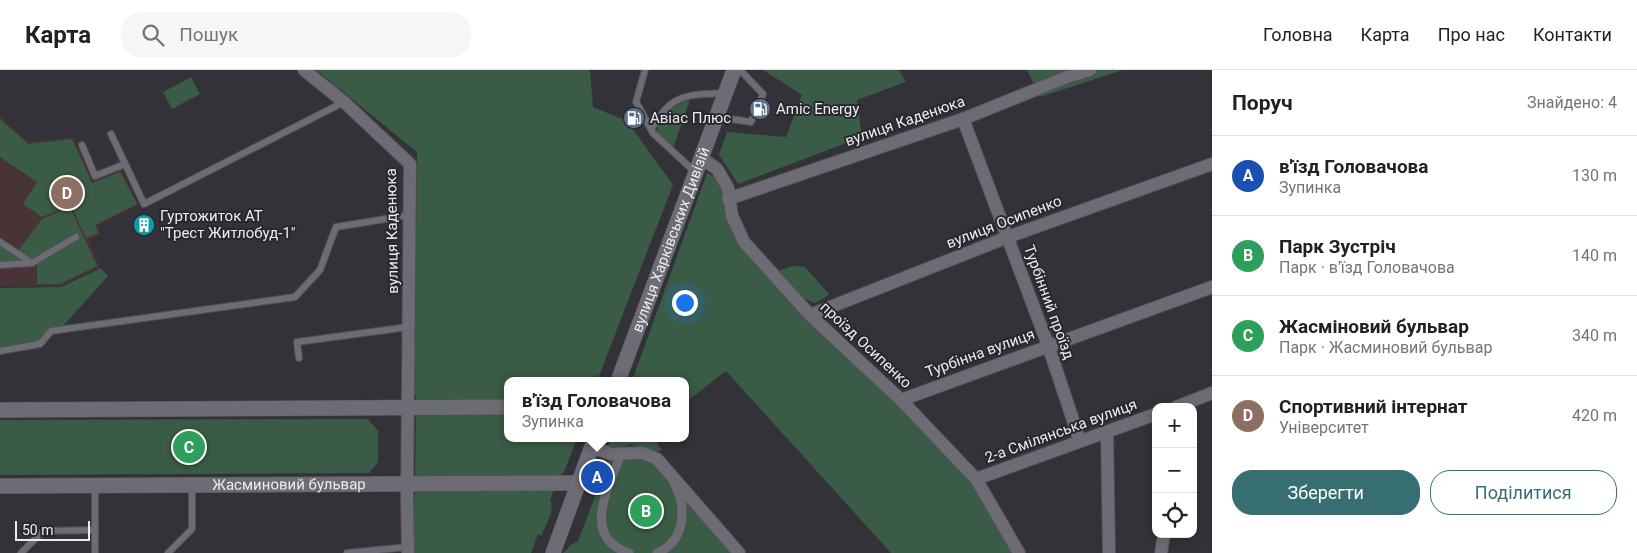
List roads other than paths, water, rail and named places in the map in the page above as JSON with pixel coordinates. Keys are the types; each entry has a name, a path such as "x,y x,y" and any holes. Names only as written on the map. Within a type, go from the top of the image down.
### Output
{"street":[{"name":"вулиця Каденюка","path":"304,70 344,102 410,164 408,550"},
{"name":"вулиця Харківських Дивізій","path":"619,377 734,70"},
{"name":"вулиця Каденюка","path":"728,199 963,119 1067,77 1090,70"},
{"name":"Турбінний проїзд","path":"963,119 1048,345 1080,441"},
{"name":"проїзд Осипенко","path":"701,158 717,169 728,188 728,199 732,216 744,242 810,315 901,400 976,479 1019,553"},
{"name":"вулиця Осипенко","path":"810,315 1008,237 1212,164"},
{"name":"Турбінна вулиця","path":"901,400 1212,287"},
{"path":"1191,403 1212,393"},
{"path":"0,410 504,407"},
{"name":"2-а Смілянська вулиця","path":"976,479 1152,416"},
{"path":"1108,432 1108,553"},
{"path":"552,553 594,442 611,454 643,453 658,459 738,553"},
{"path":"620,454 603,501 600,521 610,543 629,553"},
{"path":"657,553 669,547 682,526 683,516 679,491 667,470"},
{"name":"Жасминовий бульвар","path":"0,486 578,483"},
{"path":"1161,553 1163,538"}],"lane":[{"path":"645,70 636,102 653,133 695,173"},
{"path":"716,117 751,122 763,94 740,70"},
{"path":"651,129 663,112 677,100 725,93"},
{"path":"111,134 144,204 344,102"},
{"path":"82,145 95,176 125,164"},
{"path":"0,351 40,344 51,331 295,297 320,270 336,227 410,215"},
{"path":"0,265 32,263 76,237"},
{"path":"0,242 32,263"},
{"path":"300,358 297,342 410,327"},
{"path":"95,486 95,553"},
{"path":"168,553 192,529 192,486"},
{"path":"22,553 43,530 95,530"},
{"path":"347,553 408,550"}],"place":[{"name":"Amic Energy","path":"760,109"},
{"name":"Авіас Плюс","path":"634,118"},
{"name":"Спортивний інтернат","path":"67,193"},
{"name":"Гуртожиток АТ \"Трест Житлобуд-1\"","path":"144,225"},
{"name":"Жасміновий бульвар","path":"189,447"},
{"name":"в'їзд Головачова","path":"597,477"},
{"name":"Парк Зустріч","path":"646,511"}]}
